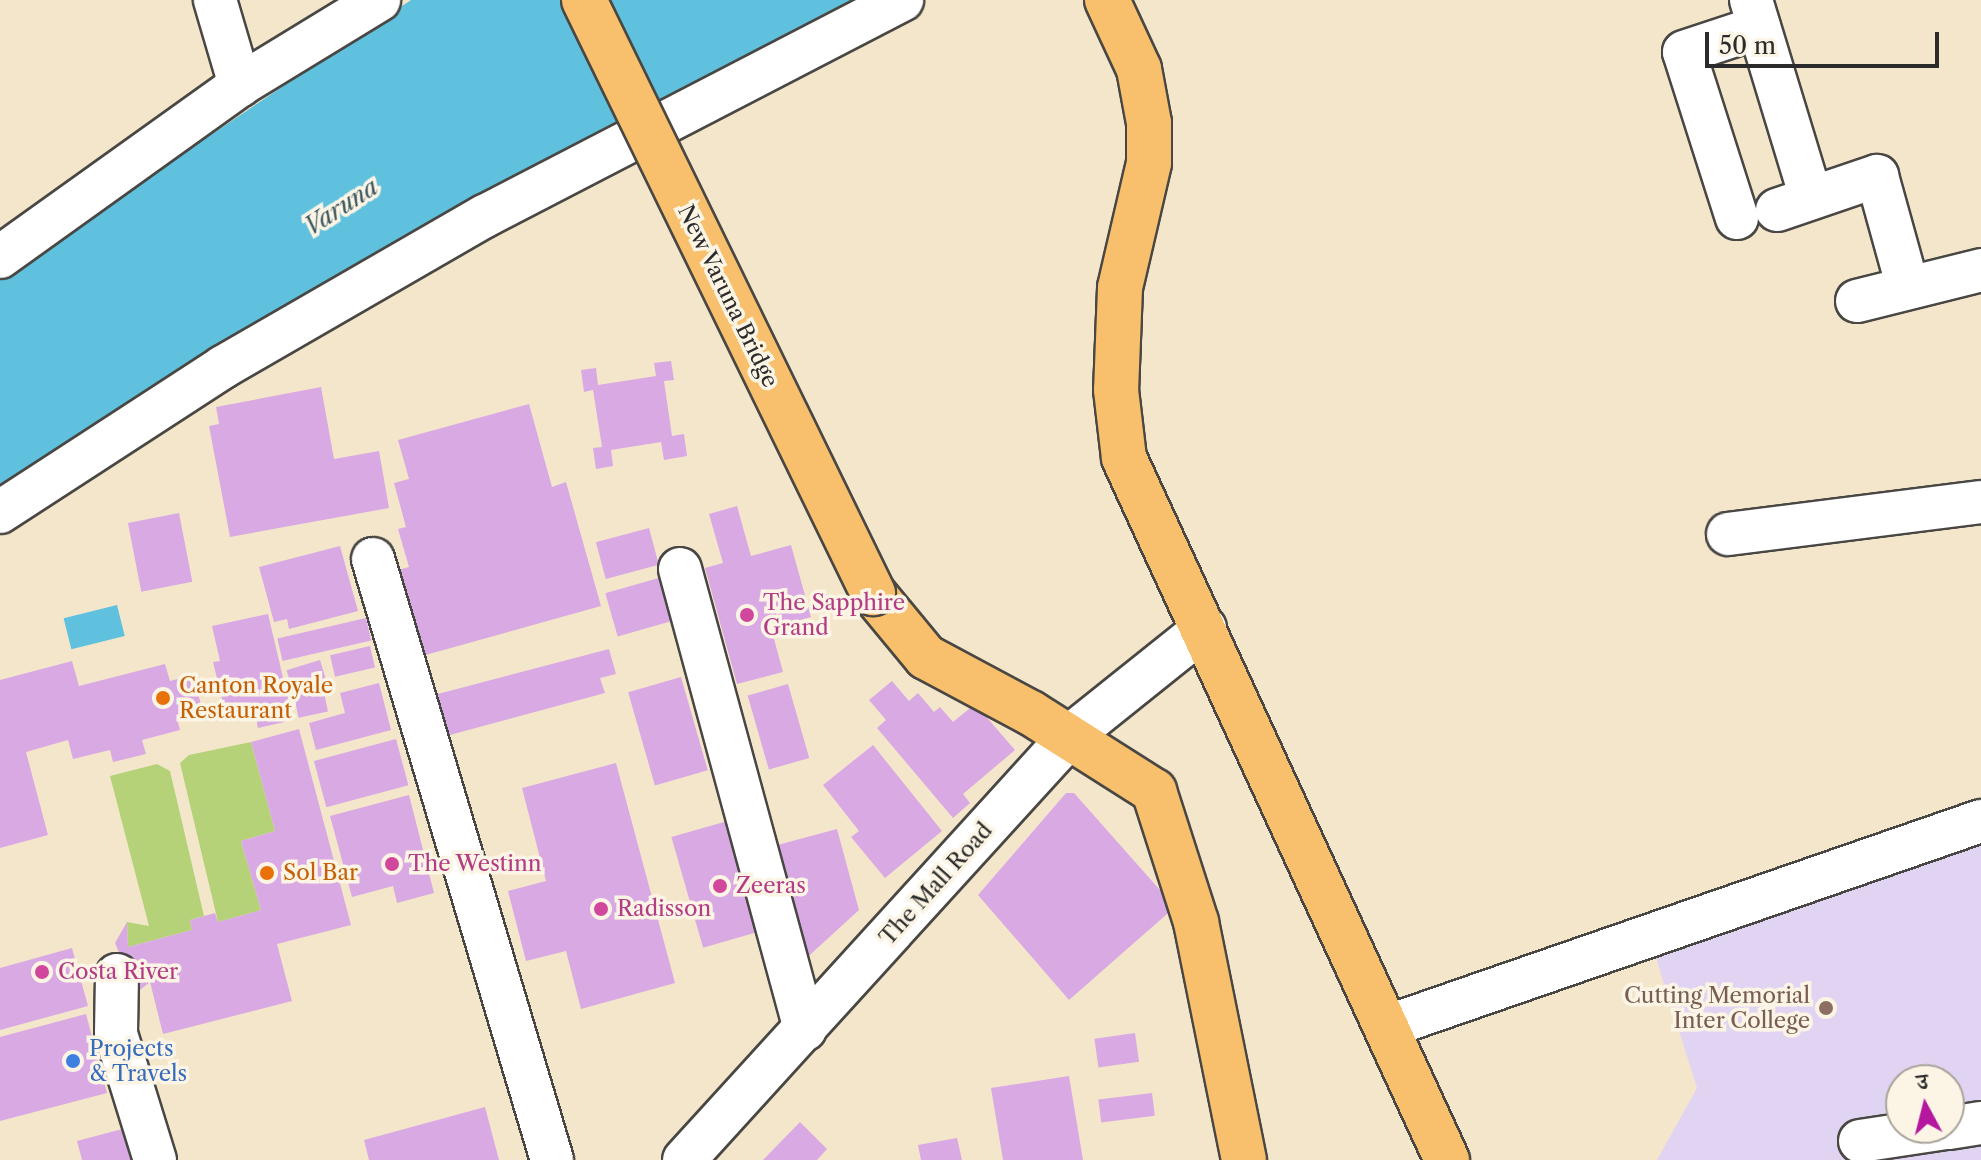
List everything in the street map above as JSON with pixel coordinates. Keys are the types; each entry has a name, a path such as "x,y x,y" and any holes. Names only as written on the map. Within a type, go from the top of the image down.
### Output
{"main road":[{"name":"New Varuna Bridge","path":"584,0 873,593 926,657 1070,736 1154,791 1196,922 1244,1160"},
{"path":"1107,0 1139,69 1149,123 1149,163 1120,288 1116,390 1124,458 1205,628 1447,1160"}],"street":[{"path":"215,0 240,85"},
{"path":"10,239 240,85 379,0"},
{"path":"0,512 223,367 472,224 902,0"},
{"path":"1755,13 1775,209 1684,52 1755,13"},
{"path":"1775,209 1877,176 1908,288"},
{"path":"1857,301 1981,270"},
{"path":"1728,534 1981,502"},
{"path":"373,559 552,1160"},
{"path":"680,569 805,1029"},
{"name":"The Mall Road","path":"684,1160 1070,736 1205,628"},
{"path":"1386,1027 1981,821"},
{"path":"117,975 116,1034 155,1160"},
{"path":"1860,1141 1885,1137"}],"shaded area":[{"name":"Cutting Memorial Inter College","path":"1981,821 1981,1160 1657,1160 1697,1088 1649,936"}],"green space":[{"path":"251,742 275,831 241,841 261,910 218,922 180,763 189,755"},
{"path":"157,764 170,771 204,916 190,920 192,930 128,947 127,922 149,926 110,776"}],"water":[{"name":"Varuna","path":"411,0 852,0 528,174 0,498 0,277"},
{"path":"117,605 125,636 71,649 64,618"}],"building":[{"path":"671,361 674,380 664,381 672,436 684,434 687,456 664,460 661,442 611,450 613,466 596,469 593,448 602,447 593,390 584,392 581,370 596,368 598,385 656,376 654,363"},
{"path":"321,387 334,459 379,451 389,508 230,537 209,426 219,424 216,407"},
{"path":"529,404 552,487 566,482 601,606 422,656 398,570 409,567 398,529 406,527 394,483 409,479 398,440"},
{"path":"737,506 751,556 791,545 811,617 771,628 783,672 737,684 705,568 723,563 709,514"},
{"path":"179,513 192,582 141,592 128,523"},
{"path":"649,528 659,565 606,579 596,542"},
{"path":"340,546 358,611 289,629 287,619 274,622 259,567"},
{"path":"662,577 674,620 618,637 605,593"},
{"path":"268,614 293,720 258,728 256,718 242,721 239,710 229,712 222,699 213,662 220,661 212,626"},
{"path":"366,618 371,640 283,661 277,638"},
{"path":"370,646 375,667 335,677 330,655"},
{"path":"609,649 616,674 600,678 605,693 446,736 434,695"},
{"path":"320,660 326,680 293,690 287,670"},
{"path":"72,661 79,686 165,664 170,681 193,675 203,712 177,719 180,730 142,740 146,754 113,762 110,750 73,759 68,740 26,752 48,835 0,848 0,680"},
{"path":"681,677 708,770 655,785 628,692"},
{"path":"892,681 909,701 918,693 934,712 940,707 953,722 975,704 1015,750 963,794 970,803 953,818 877,728 886,720 869,700"},
{"path":"379,683 391,730 316,750 309,723 345,713 340,693"},
{"path":"788,684 809,758 769,770 748,696"},
{"path":"323,688 328,711 299,718 294,694"},
{"path":"299,729 351,925 277,944 292,1001 163,1034 150,982 136,993 115,943 127,922 128,947 192,930 190,920 215,913 218,922 261,910 241,841 275,831 251,742"},
{"path":"396,739 408,785 326,807 314,761"},
{"path":"873,745 942,831 885,878 851,837 859,831 823,785"},
{"path":"616,763 675,983 581,1009 566,951 526,961 508,891 546,881 522,788"},
{"path":"1066,793 1074,793 1175,907 1069,1000 978,895"},
{"path":"409,795 434,893 397,903 393,886 352,897 330,816"},
{"path":"731,820 763,931 703,948 671,837"},
{"path":"837,829 859,910 801,963 770,847"},
{"path":"72,948 88,1006 0,1030 0,968"},
{"path":"86,1014 107,1093 0,1121 0,1037"},
{"path":"1135,1033 1139,1062 1098,1067 1094,1039"},
{"path":"1069,1076 1083,1160 1003,1160 991,1088"},
{"path":"1152,1093 1155,1116 1101,1122 1098,1100"},
{"path":"485,1107 499,1160 369,1160 364,1140"},
{"path":"800,1122 827,1149 817,1160 763,1160"},
{"path":"126,1128 134,1160 82,1160 77,1141"},
{"path":"957,1138 962,1160 921,1160 918,1145"}],"place":[{"name":"The Sapphire Grand","path":"747,615"},
{"name":"Canton Royale Restaurant","path":"163,698"},
{"name":"The Westinn","path":"392,864"},
{"name":"Sol Bar","path":"267,873"},
{"name":"Zeeras","path":"720,886"},
{"name":"Radisson","path":"601,909"},
{"name":"Costa River","path":"42,972"},
{"name":"Cutting Memorial Inter College","path":"1826,1008"},
{"name":"Projects & Travels","path":"73,1061"}]}
